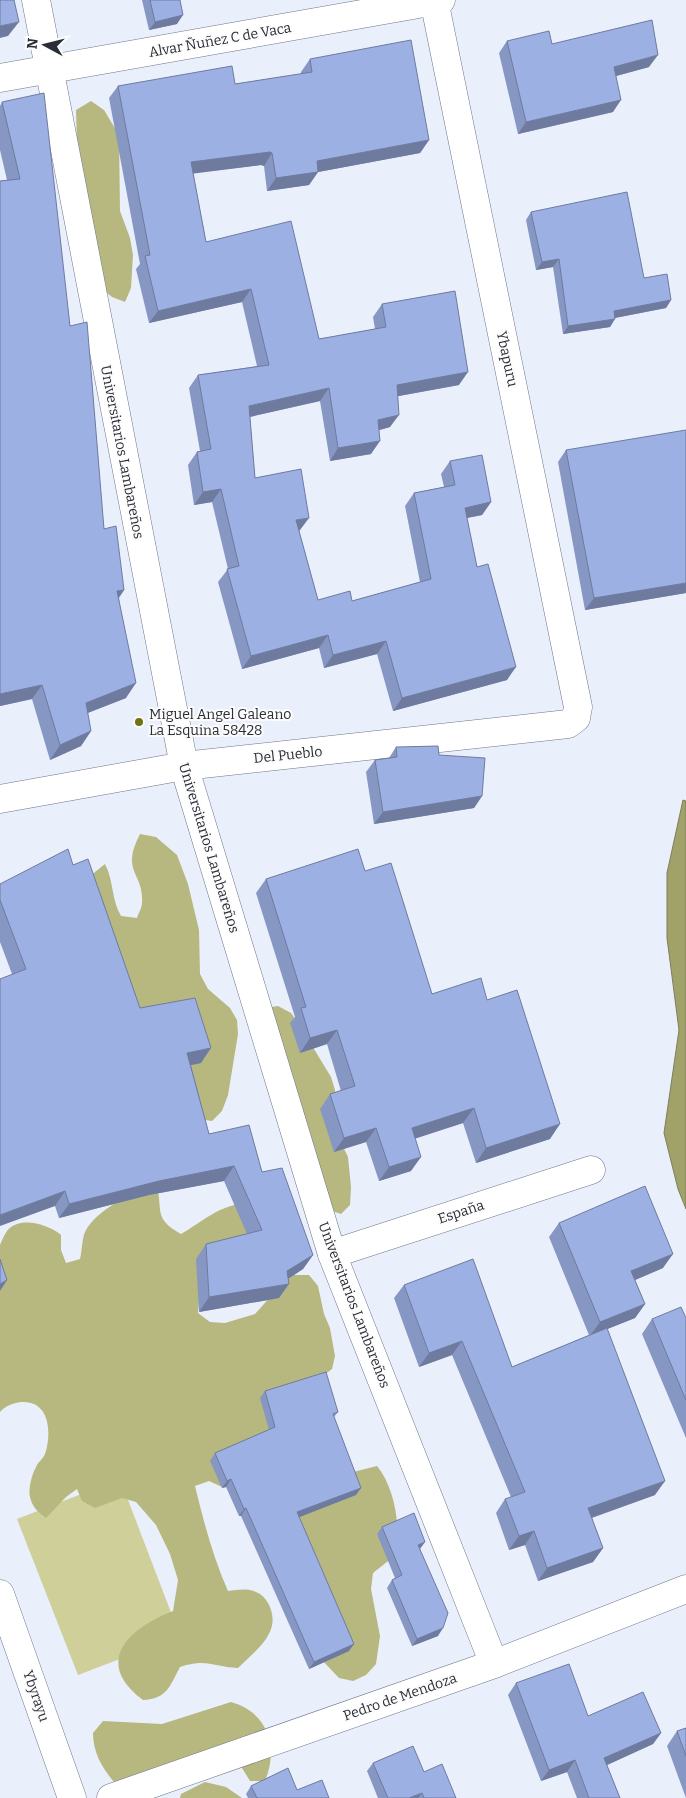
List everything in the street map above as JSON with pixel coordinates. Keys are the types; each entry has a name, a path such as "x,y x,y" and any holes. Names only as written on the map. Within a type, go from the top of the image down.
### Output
{"street":[{"name":"Universitarios Lambareños","path":"36,0 48,71 184,766 332,1254 494,1664"},
{"name":"Alvar Ñuñez C de Vaca","path":"0,78 48,71 436,0"},
{"name":"Ybapuru","path":"436,0 578,707 576,718"},
{"name":"Del Pueblo","path":"0,799 184,766 568,724 576,718"},
{"name":"España","path":"332,1254 591,1170"},
{"name":"Pedro de Mendoza","path":"111,1798 494,1664 686,1589"},
{"name":"Ybyrayu","path":"0,1594 72,1798"}],"shaded area":[{"path":"91,101 104,110 119,135 120,211 130,238 133,255 131,288 125,302 112,297 101,288 78,179 76,110"},
{"path":"683,800 686,801 686,1209 678,1189 664,1133 679,1030 667,938 667,873"},
{"path":"140,834 156,837 177,855 188,884 199,930 200,974 208,989 230,1008 237,1020 238,1034 228,1095 222,1111 212,1121 198,1119 0,1143 84,881 105,864 121,916 137,918 142,905 142,893 132,865 132,857"},
{"path":"278,1006 291,1013 300,1026 331,1077 335,1090 336,1132 348,1157 351,1187 350,1205 341,1214 329,1210 265,1008"},
{"path":"156,1183 162,1218 181,1234 216,1212 231,1206 239,1204 250,1212 247,1242 199,1299 198,1313 210,1322 225,1323 255,1314 281,1285 293,1275 309,1275 318,1286 324,1314 330,1328 335,1356 332,1369 282,1408 278,1422 222,1487 209,1481 195,1486 209,1540 228,1591 249,1590 261,1594 265,1598 273,1618 269,1635 257,1650 238,1668 204,1663 180,1667 170,1686 163,1694 143,1700 128,1686 120,1672 118,1660 122,1648 131,1637 157,1618 173,1611 178,1580 170,1554 156,1525 136,1502 122,1498 95,1508 82,1501 77,1489 66,1497 46,1518 32,1504 30,1494 31,1482 37,1465 45,1454 48,1428 43,1412 38,1406 31,1403 15,1403 7,1406 0,1412 0,1245 6,1233 13,1226 19,1223 34,1223 56,1231 61,1235 61,1250 66,1263 80,1259 85,1232 98,1216 117,1202"},
{"path":"377,1466 388,1485 395,1507 398,1531 397,1554 373,1573 371,1589 380,1636 376,1664 366,1675 353,1681 339,1678 319,1657 285,1528 345,1474"},
{"path":"120,1479 180,1636 78,1675 17,1519"},
{"path":"231,1702 244,1707 254,1714 262,1723 267,1733 271,1756 265,1781 250,1781 242,1768 230,1761 128,1798 109,1776 99,1760 93,1733 103,1721 162,1724"},
{"path":"205,1782 226,1787 242,1798 180,1798 181,1794"}],"building":[{"path":"0,0 14,0 19,22 0,26"},
{"path":"150,0 180,0 183,15 155,22"},
{"path":"652,20 658,55 614,67 621,100 526,122 507,41 549,31 552,44"},
{"path":"411,40 429,140 317,161 318,172 276,178 272,153 270,152 191,162 206,242 291,221 319,339 386,327 382,304 455,291 468,372 397,385 399,415 378,420 380,441 338,448 329,388 249,406 255,478 301,469 309,518 296,520 318,600 350,591 352,601 431,579 414,493 455,485 450,461 482,455 491,502 465,508 477,567 488,564 516,667 402,698 386,641 333,655 328,635 251,656 227,569 239,566 221,489 203,492 197,452 211,449 198,375 269,365 251,289 158,311 145,256 150,255 118,86 232,66 235,84 312,72 310,59"},
{"path":"44,93 70,326 87,322 104,529 116,526 124,590 117,591 136,683 86,703 91,731 60,745 42,685 0,694 0,181 20,179 2,102"},
{"path":"627,192 644,278 667,274 671,300 614,311 615,319 568,326 559,259 542,262 531,212"},
{"path":"686,430 686,583 594,598 566,450"},
{"path":"438,746 439,755 485,758 482,796 383,812 375,760 397,757 396,747"},
{"path":"68,849 73,865 88,859 140,1008 195,998 211,1048 187,1053 209,1134 249,1125 262,1172 282,1168 313,1255 287,1271 289,1284 209,1297 206,1244 262,1230 234,1166 159,1181 69,1204 65,1191 0,1215 0,979 26,969 0,900 0,884"},
{"path":"358,849 365,871 391,863 432,994 481,978 487,1000 517,990 560,1124 486,1148 474,1108 412,1128 421,1157 389,1167 376,1128 344,1138 330,1094 355,1086 337,1030 310,1038 301,1008 306,1007 266,879"},
{"path":"645,1186 673,1254 631,1271 645,1304 600,1322 559,1223"},
{"path":"0,1259 7,1280 0,1284"},
{"path":"473,1259 512,1367 607,1328 665,1481 588,1508 603,1548 547,1568 534,1531 519,1536 505,1499 525,1492 462,1341 429,1353 404,1285"},
{"path":"681,1307 686,1318 686,1400 652,1319"},
{"path":"326,1372 338,1412 333,1414 361,1488 297,1512 354,1644 314,1662 246,1508 244,1509 231,1479 227,1481 215,1453 275,1427 265,1391"},
{"path":"414,1513 425,1542 418,1545 448,1613 443,1628 417,1639 392,1580 402,1575 382,1527"},
{"path":"569,1664 588,1716 643,1692 661,1733 604,1758 620,1798 589,1798 575,1760 549,1770 516,1683"},
{"path":"686,1728 686,1756 677,1731"},
{"path":"413,1746 424,1772 442,1764 456,1798 424,1798 422,1793 409,1798 388,1798 373,1763"},
{"path":"288,1768 297,1790 322,1780 329,1798 257,1798 251,1786"}],"place":[{"name":"Miguel Angel Galeano La Esquina 58428","path":"139,722"}]}
